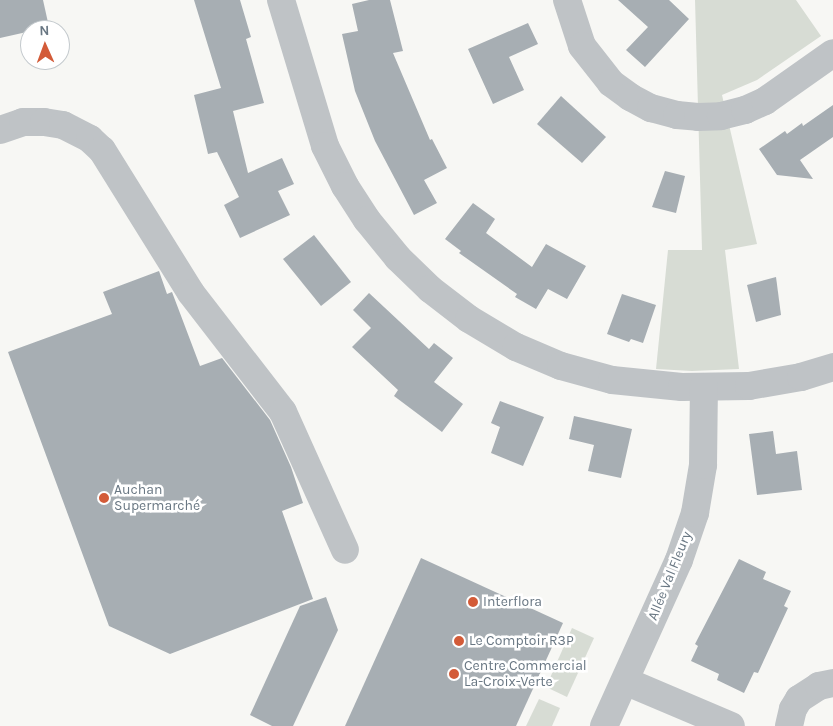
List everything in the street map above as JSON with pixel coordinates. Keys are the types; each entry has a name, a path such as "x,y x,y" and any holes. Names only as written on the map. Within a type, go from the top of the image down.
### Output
{"street":[{"path":"281,0 325,146 345,186 367,220 398,258 430,289 469,318 516,347 562,366 612,380 704,387 749,386 800,377 833,367"},
{"path":"567,0 582,46 611,83 630,97 651,108 677,115 698,118 721,116 745,110 766,101 833,53"},
{"path":"0,130 23,122 44,122 63,125 90,139 102,150 191,293 283,412 345,550"},
{"name":"Allée Val Fleury","path":"604,726 679,560 695,513 703,465 704,387"},
{"path":"625,681 731,726"},
{"path":"789,726 793,709 799,699 819,686 833,683"}],"shaded area":[{"path":"695,0 796,0 821,36 757,80 722,95 757,244 725,250 739,369 692,371 656,369 668,250 702,250"},
{"path":"572,628 594,638 567,697 546,687"},
{"path":"539,699 560,708 552,726 526,726"}],"building":[{"path":"0,0 43,0 47,20 20,20 20,34 0,38"},
{"path":"194,0 240,0 251,37 246,39 264,103 233,111 248,173 282,158 294,184 278,191 290,215 240,238 224,205 239,197 217,152 208,154 194,95 221,88"},
{"path":"369,0 390,0 403,51 393,53 430,140 432,139 447,168 424,180 437,203 414,215 375,141 355,91 342,34 358,31 352,4"},
{"path":"618,0 669,0 689,19 645,67 626,50 648,27"},
{"path":"528,23 538,44 509,57 524,90 493,104 468,49"},
{"path":"561,96 606,137 582,163 537,124"},
{"path":"833,105 833,137 800,160 813,179 777,175 759,149 785,131 787,134 802,123 803,126"},
{"path":"665,171 685,176 676,213 652,207"},
{"path":"473,203 495,219 486,233 532,267 546,244 586,266 567,299 548,289 536,309 515,297 517,294 459,253 461,251 445,239"},
{"path":"314,235 351,282 321,306 283,259"},
{"path":"159,271 167,294 172,292 200,366 222,358 270,420 291,467 303,503 282,511 313,599 170,654 109,626 8,352 112,314 103,292"},
{"path":"776,277 781,315 756,322 747,285"},
{"path":"369,293 429,349 434,343 453,358 434,382 463,404 442,432 394,396 398,390 352,347 371,328 353,310"},
{"path":"622,294 656,305 643,343 631,339 629,342 607,334"},
{"path":"500,401 544,417 523,466 491,453 500,427 491,423"},
{"path":"574,416 632,429 621,478 588,471 594,445 569,439"},
{"path":"773,431 776,454 797,451 802,490 757,495 749,434"},
{"name":"Centre Commercial La-Croix-Verte","path":"421,558 563,623 516,726 345,726"},
{"path":"739,559 766,572 763,579 791,591 784,606 788,608 758,673 754,672 744,693 717,680 719,674 691,661 698,646 695,644"},
{"path":"326,597 338,630 293,726 272,726 250,715 300,606"}],"place":[{"name":"Auchan Supermarché","path":"104,498"},
{"name":"Interflora","path":"473,602"},
{"name":"Le Comptoir R3P","path":"459,641"},
{"name":"Centre Commercial La-Croix-Verte","path":"454,674"}]}
